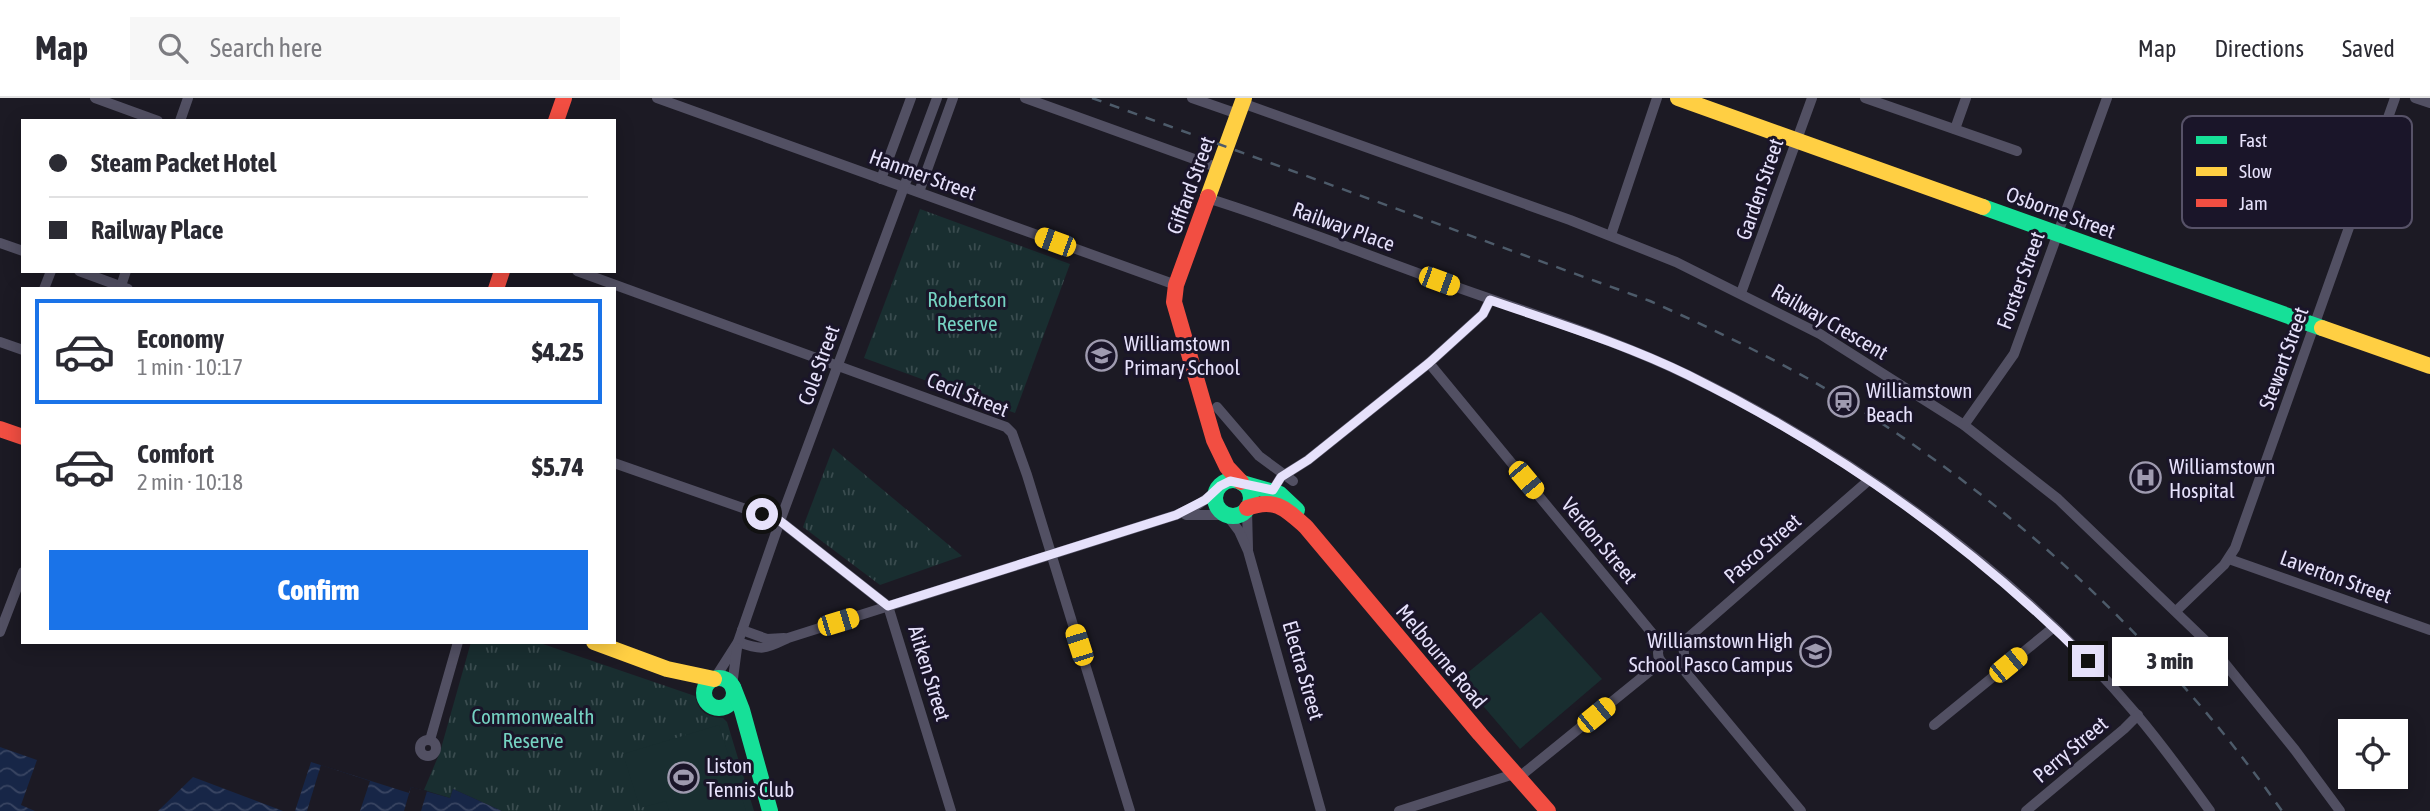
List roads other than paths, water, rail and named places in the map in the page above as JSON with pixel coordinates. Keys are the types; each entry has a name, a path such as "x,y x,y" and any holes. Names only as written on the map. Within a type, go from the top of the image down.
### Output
{"street":[{"path":"95,98 153,119"},
{"path":"181,119 188,98"},
{"path":"557,119 564,98"},
{"name":"Hanmer Street","path":"657,98 1176,285"},
{"path":"881,179 911,98"},
{"name":"Cole Street","path":"732,686 738,644 780,521 937,98"},
{"path":"919,192 953,98"},
{"path":"1025,98 1219,168"},
{"name":"Railway Crescent","path":"1192,98 1241,105 1611,235 1676,261 1820,334 1964,425 2058,499 2210,645 2295,750 2340,811"},
{"path":"1611,235 1657,98"},
{"name":"Osborne Street","path":"1678,98 2430,366"},
{"name":"Garden Street","path":"1741,293 1812,98"},
{"path":"1865,98 2017,151"},
{"path":"1955,129 1966,98"},
{"name":"Forster Street","path":"1964,425 2014,354 2106,98"},
{"name":"Stewart Street","path":"2389,116 2395,98"},
{"path":"2415,98 2430,103"},
{"name":"Giffard Street","path":"1176,285 1241,105"},
{"name":"Railway Place","path":"1207,198 1593,335 1687,374 1768,417 1869,480 1989,570 2054,627 2138,715 2210,811"},
{"name":"Stewart Street","path":"2176,611 2229,559 2238,542 2349,228"},
{"path":"0,243 21,250"},
{"path":"84,273 120,287"},
{"name":"Cecil Street","path":"583,273 1006,427 1012,433 1027,475 1130,811"},
{"path":"1176,285 1174,302 1179,326 1214,440 1227,467 1250,496 1247,509"},
{"path":"1176,515 1239,515 1283,489 1308,460 1429,363 1483,314 1490,300"},
{"path":"0,342 21,349"},
{"name":"Verdon Street","path":"1429,363 1661,644"},
{"name":"Melbourne Road","path":"1217,407 1259,456 1293,502 1306,527 1543,809"},
{"path":"0,429 21,436"},
{"path":"1214,440 1216,504 1226,515"},
{"name":"Aitken Street","path":"616,464 780,521 888,606 947,810"},
{"name":"Pasco Street","path":"1681,644 1869,480"},
{"path":"738,644 763,649 788,638 1176,515 1196,506 1227,481 1283,489"},
{"name":"Electra Street","path":"1247,509 1248,551"},
{"name":"Electra Street","path":"1226,515 1248,551 1322,808"},
{"name":"Laverton Street","path":"2229,559 2430,630"},
{"path":"0,632 21,577"},
{"path":"1934,725 2054,627"},
{"path":"743,630 767,639 788,638"},
{"path":"1670,640 1681,644 1684,656 1679,664 1670,666 1661,662 1657,653 1661,644 1670,640"},
{"path":"430,740 457,644"},
{"path":"599,644 667,669 692,683 710,703 738,723 750,743"},
{"name":"Cole Street","path":"714,678 738,644"},
{"path":"1399,811 1516,776 1661,662"},
{"path":"1679,664 1801,811"},
{"path":"667,669 725,679 732,686 742,710 770,811"},
{"path":"714,678 704,688 710,703 722,708 730,703 733,697 732,686"},
{"name":"Perry Street","path":"2026,811 2138,715"}],"water":[{"path":"0,747 37,760 21,805 35,811 0,811"},
{"path":"311,762 409,793 411,787 450,798 453,789 502,811 295,811"},
{"path":"193,777 283,811 158,811"}],"railway":[{"path":"1092,98 1650,301 1807,378 1876,419 1942,465 2006,515 2127,625 2234,747 2282,811"}],"place":[{"name":"Williamstown Primary School","path":"1101,355"},
{"name":"Williamstown Beach","path":"1843,402"},
{"name":"Williamstown Hospital","path":"2146,478"},
{"name":"Williamstown High School Pasco Campus","path":"1816,652"},
{"name":"Liston Tennis Club","path":"683,777"}],"park label":[{"name":"Robertson Reserve","path":"967,311"},
{"name":"Commonwealth Reserve","path":"533,728"}]}
